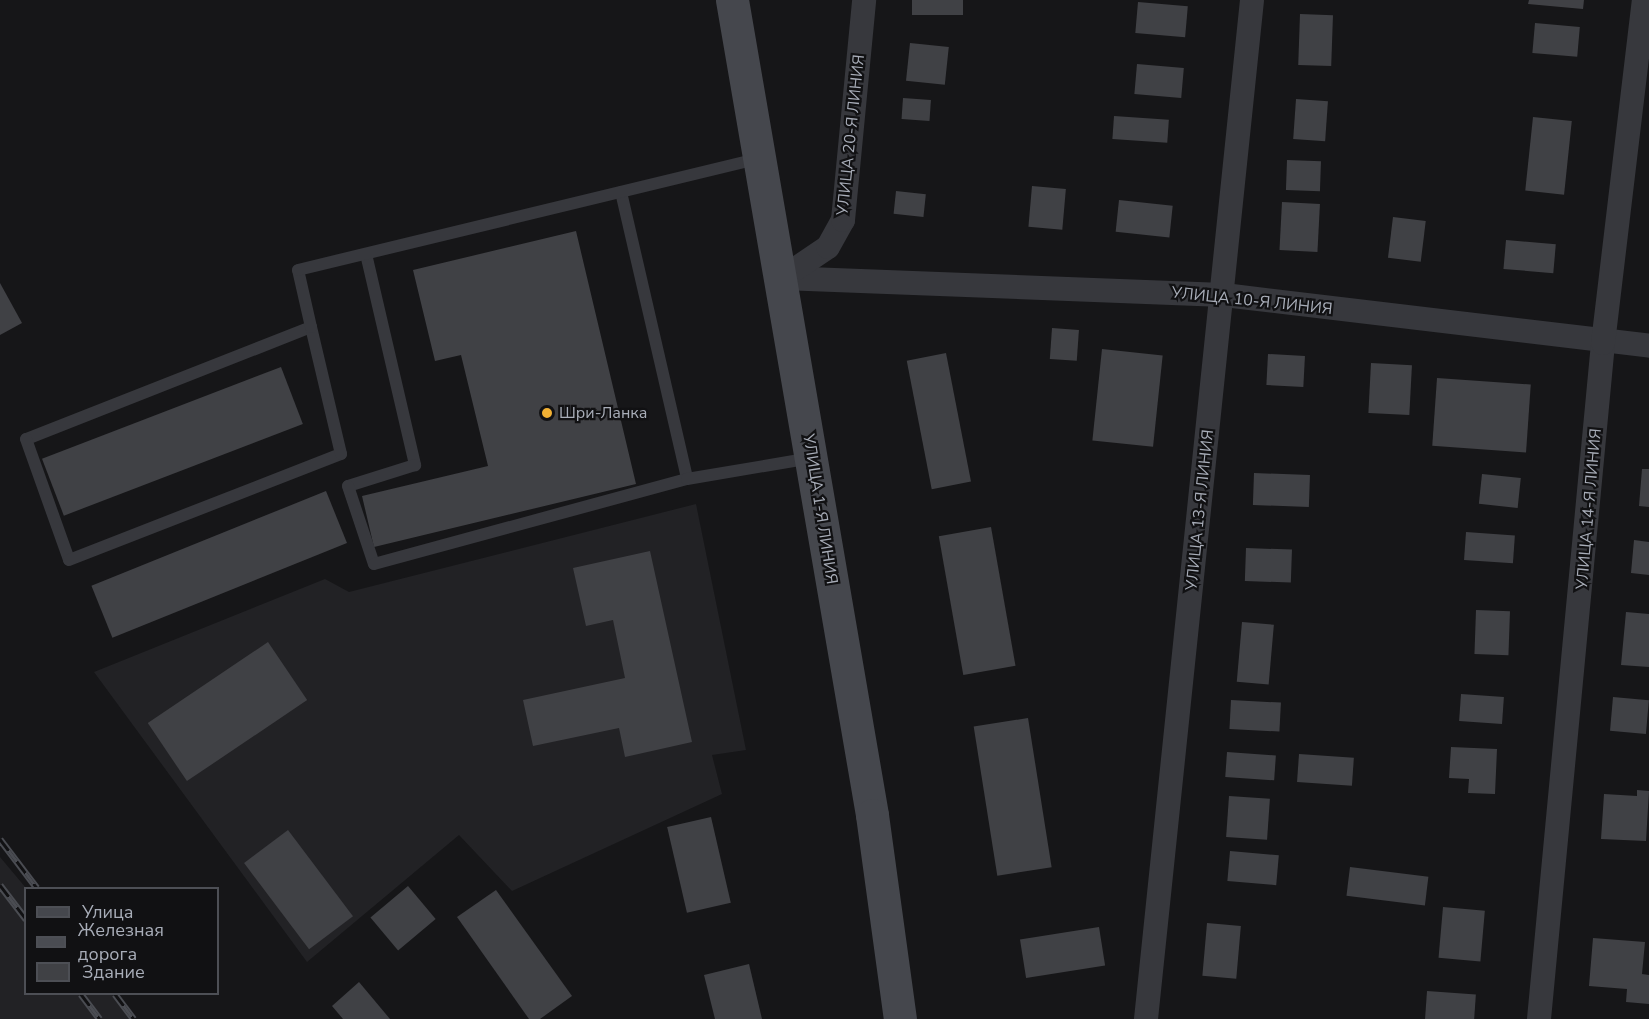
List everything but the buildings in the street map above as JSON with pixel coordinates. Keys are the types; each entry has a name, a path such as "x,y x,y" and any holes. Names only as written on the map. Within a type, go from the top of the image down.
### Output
{"main road":[{"name":"УЛИЦА 1-Я ЛИНИЯ","path":"732,0 782,278 872,815 900,1019"}],"street":[{"name":"УЛИЦА 20-Я ЛИНИЯ","path":"782,278 828,247 843,220 864,0"},
{"name":"УЛИЦА 13-Я ЛИНИЯ","path":"1146,1019 1224,295 1252,0"},
{"name":"УЛИЦА 14-Я ЛИНИЯ","path":"1539,1019 1603,343 1644,0"},
{"name":"УЛИЦА 10-Я ЛИНИЯ","path":"782,278 1224,295 1603,343 1649,346"}],"lane":[{"path":"311,327 26,438 69,560 341,454 298,270 760,158"},
{"path":"621,192 687,479"},
{"path":"366,254 415,465 348,486 374,564 687,479 812,458"}],"shaded area":[{"path":"696,504 746,750 712,755 722,794 512,891 459,835 307,962 94,672 325,579 349,592"},
{"path":"0,857 25,887 24,995 115,995 135,1019 0,1019"}],"railway":[{"path":"0,839 36,887"},
{"path":"0,885 24,916"},
{"path":"82,995 100,1019"},
{"path":"116,995 134,1019"}],"place":[{"name":"Шри-Ланка","path":"547,413"}]}
